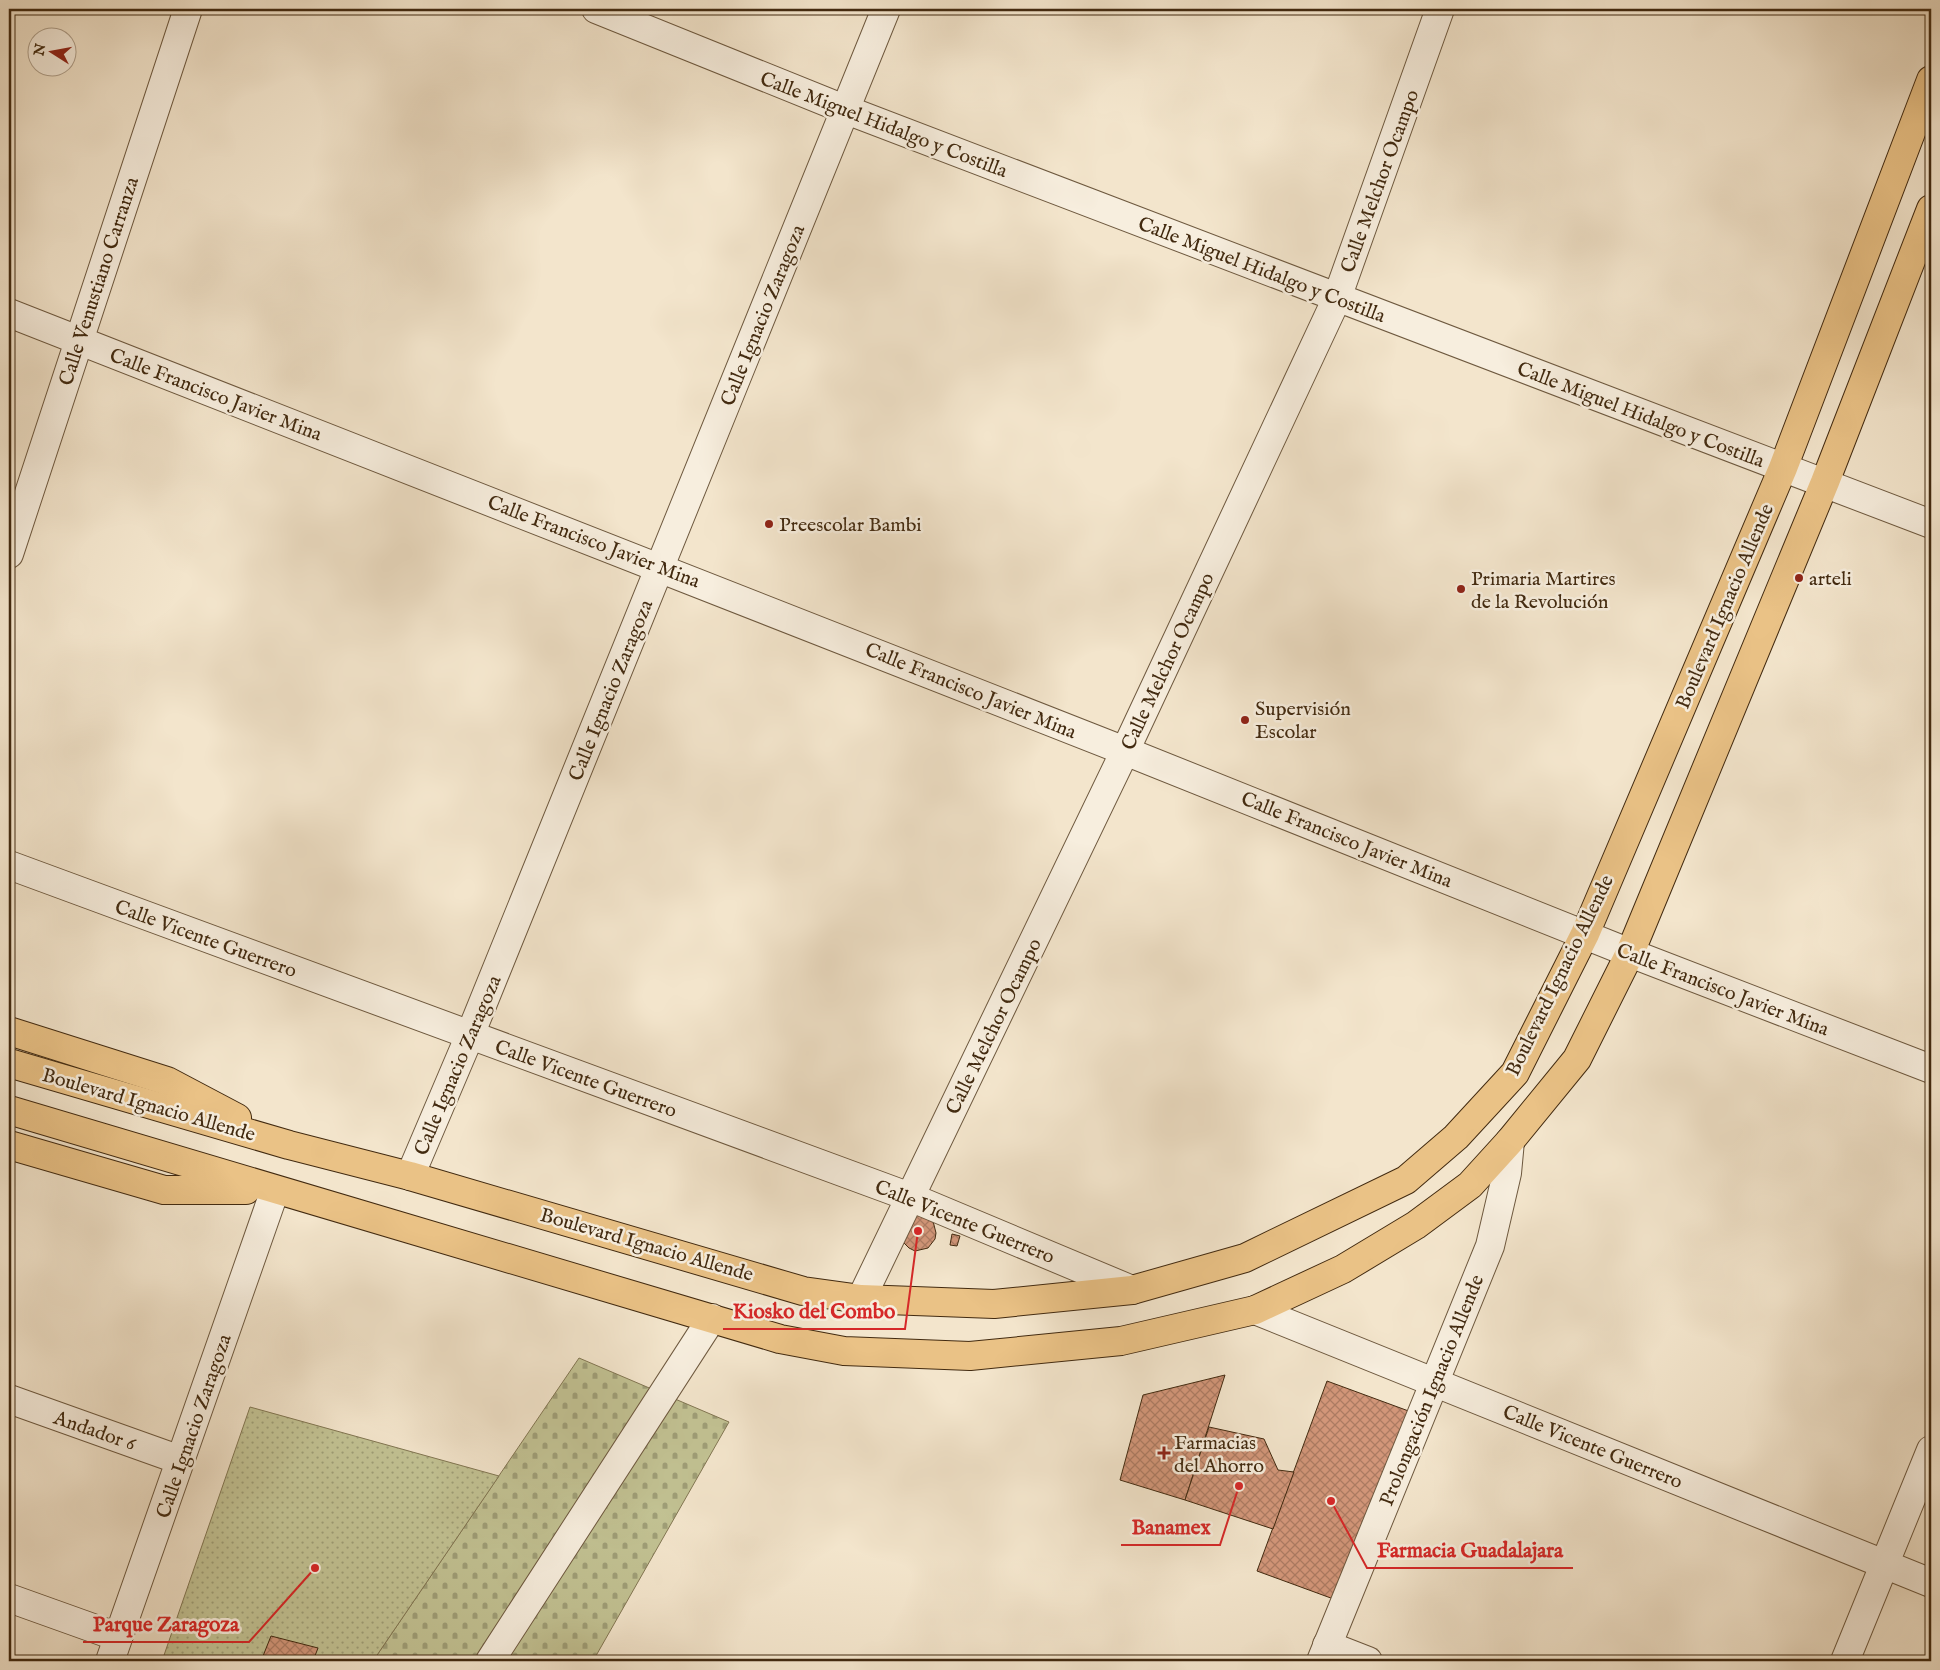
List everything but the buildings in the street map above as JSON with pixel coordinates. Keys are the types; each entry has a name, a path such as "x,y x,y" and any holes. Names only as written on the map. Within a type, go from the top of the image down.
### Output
{"main road":[{"name":"Boulevard Ignacio Allende","path":"9,1064 289,1145 410,1176 803,1291 861,1299 994,1304 1132,1290 1245,1258 1406,1180 1456,1137 1515,1074 1585,934 1783,468 1931,80"},
{"name":"Boulevard Ignacio Allende","path":"9,1110 780,1339 844,1351 970,1356 1120,1341 1255,1310 1343,1269 1416,1225 1470,1185 1510,1141 1577,1059 1630,953 1825,482 1931,209"},
{"name":"Boulevard Ignacio Allende","path":"9,1031 167,1080 289,1145"},
{"name":"Boulevard Ignacio Allende","path":"9,1145 164,1190 275,1190"}],"street":[{"name":"Calle Venustiano Carranza","path":"9,554 188,9"},
{"name":"Calle Miguel Hidalgo y Costilla","path":"596,9 844,109 1931,524"},
{"name":"Calle Ignacio Zaragoza","path":"410,1176 470,1035 886,9"},
{"name":"Calle Melchor Ocampo","path":"861,1299 1125,750 1337,298 1440,9"},
{"name":"Calle Francisco Javier Mina","path":"9,312 1125,750 1630,953 1931,1069"},
{"name":"Calle Vicente Guerrero","path":"9,866 910,1197 1132,1290"},
{"name":"Prolongación Ignacio Allende","path":"1324,1653 1490,1246 1507,1173 1510,1141"},
{"name":"Calle Ignacio Zaragoza","path":"114,1649 275,1190"},
{"name":"Calle Vicente Guerrero","path":"1255,1310 1931,1583"},
{"path":"490,1661 712,1318"},
{"name":"Andador 6","path":"9,1400 180,1460"},
{"path":"1845,1661 1931,1450"},
{"path":"9,1598 114,1649"},
{"path":"1324,1653 1368,1661"}],"green space":[{"path":"579,1358 729,1422 593,1661 373,1661"},
{"path":"250,1407 499,1476 373,1661 162,1661"}],"place":[{"name":"Preescolar Bambi","path":"769,524"},
{"name":"arteli","path":"1799,578"},
{"name":"Primaria Martires de la Revolución","path":"1461,589"},
{"name":"Supervisión Escolar","path":"1245,720"},
{"name":"Kiosko del Combo","path":"918,1231"},
{"name":"Farmacias del Ahorro","path":"1164,1453"},
{"name":"Banamex","path":"1239,1486"},
{"name":"Farmacia Guadalajara","path":"1331,1501"},
{"name":"Parque Zaragoza","path":"315,1568"}]}
